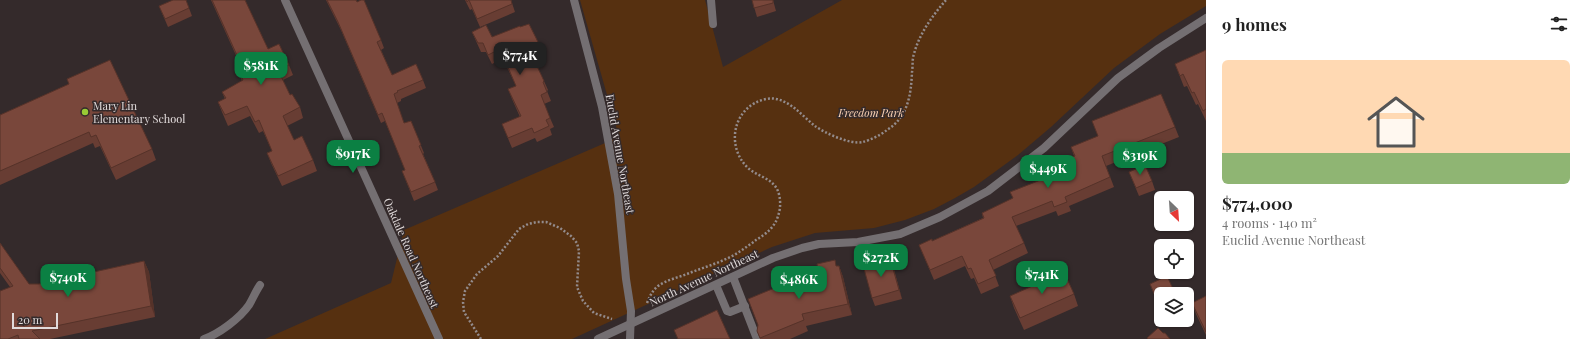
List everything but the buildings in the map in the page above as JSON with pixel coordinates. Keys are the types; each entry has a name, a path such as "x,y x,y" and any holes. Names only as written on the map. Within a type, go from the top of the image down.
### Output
{"street":[{"name":"Oakdale Road Northeast","path":"285,0 439,339"},
{"name":"Euclid Avenue Northeast","path":"574,0 602,107 618,194 626,279 631,311 630,339"},
{"path":"711,0 713,24"},
{"name":"North Avenue Northeast","path":"598,339 773,258 819,244 858,242 900,234 940,217 988,191 1044,148 1118,78 1159,48 1206,18"},
{"path":"733,277 757,339"},
{"path":"204,339 227,327 248,306 260,285"},
{"path":"716,285 727,311 730,312 745,306"}],"path":[{"path":"647,304 652,292 659,286 669,280 689,274 738,252 773,227 778,219 780,202 777,189 749,168 743,161 737,148 735,130 737,120 741,114 754,104 767,99 776,99 788,103 816,127 844,141 862,142 887,130 898,120 908,106 911,94 913,55 921,36 937,10 946,0"},
{"path":"482,339 464,312 463,302 465,291 477,274 498,256 519,229 528,224 537,222 546,222 560,228 571,236 577,243 579,251 577,287 583,301 594,313 613,320 617,318"}],"green space":[{"name":"Freedom Park","path":"580,0 705,0 723,67 842,0 1206,0 1206,6 1160,34 1114,68 1051,127 1018,155 974,187 955,198 934,209 905,220 874,228 815,233 772,247 572,339 265,339 391,283 404,230 619,137"}],"place":[{"name":"Mary Lin Elementary School","path":"85,112"}]}
